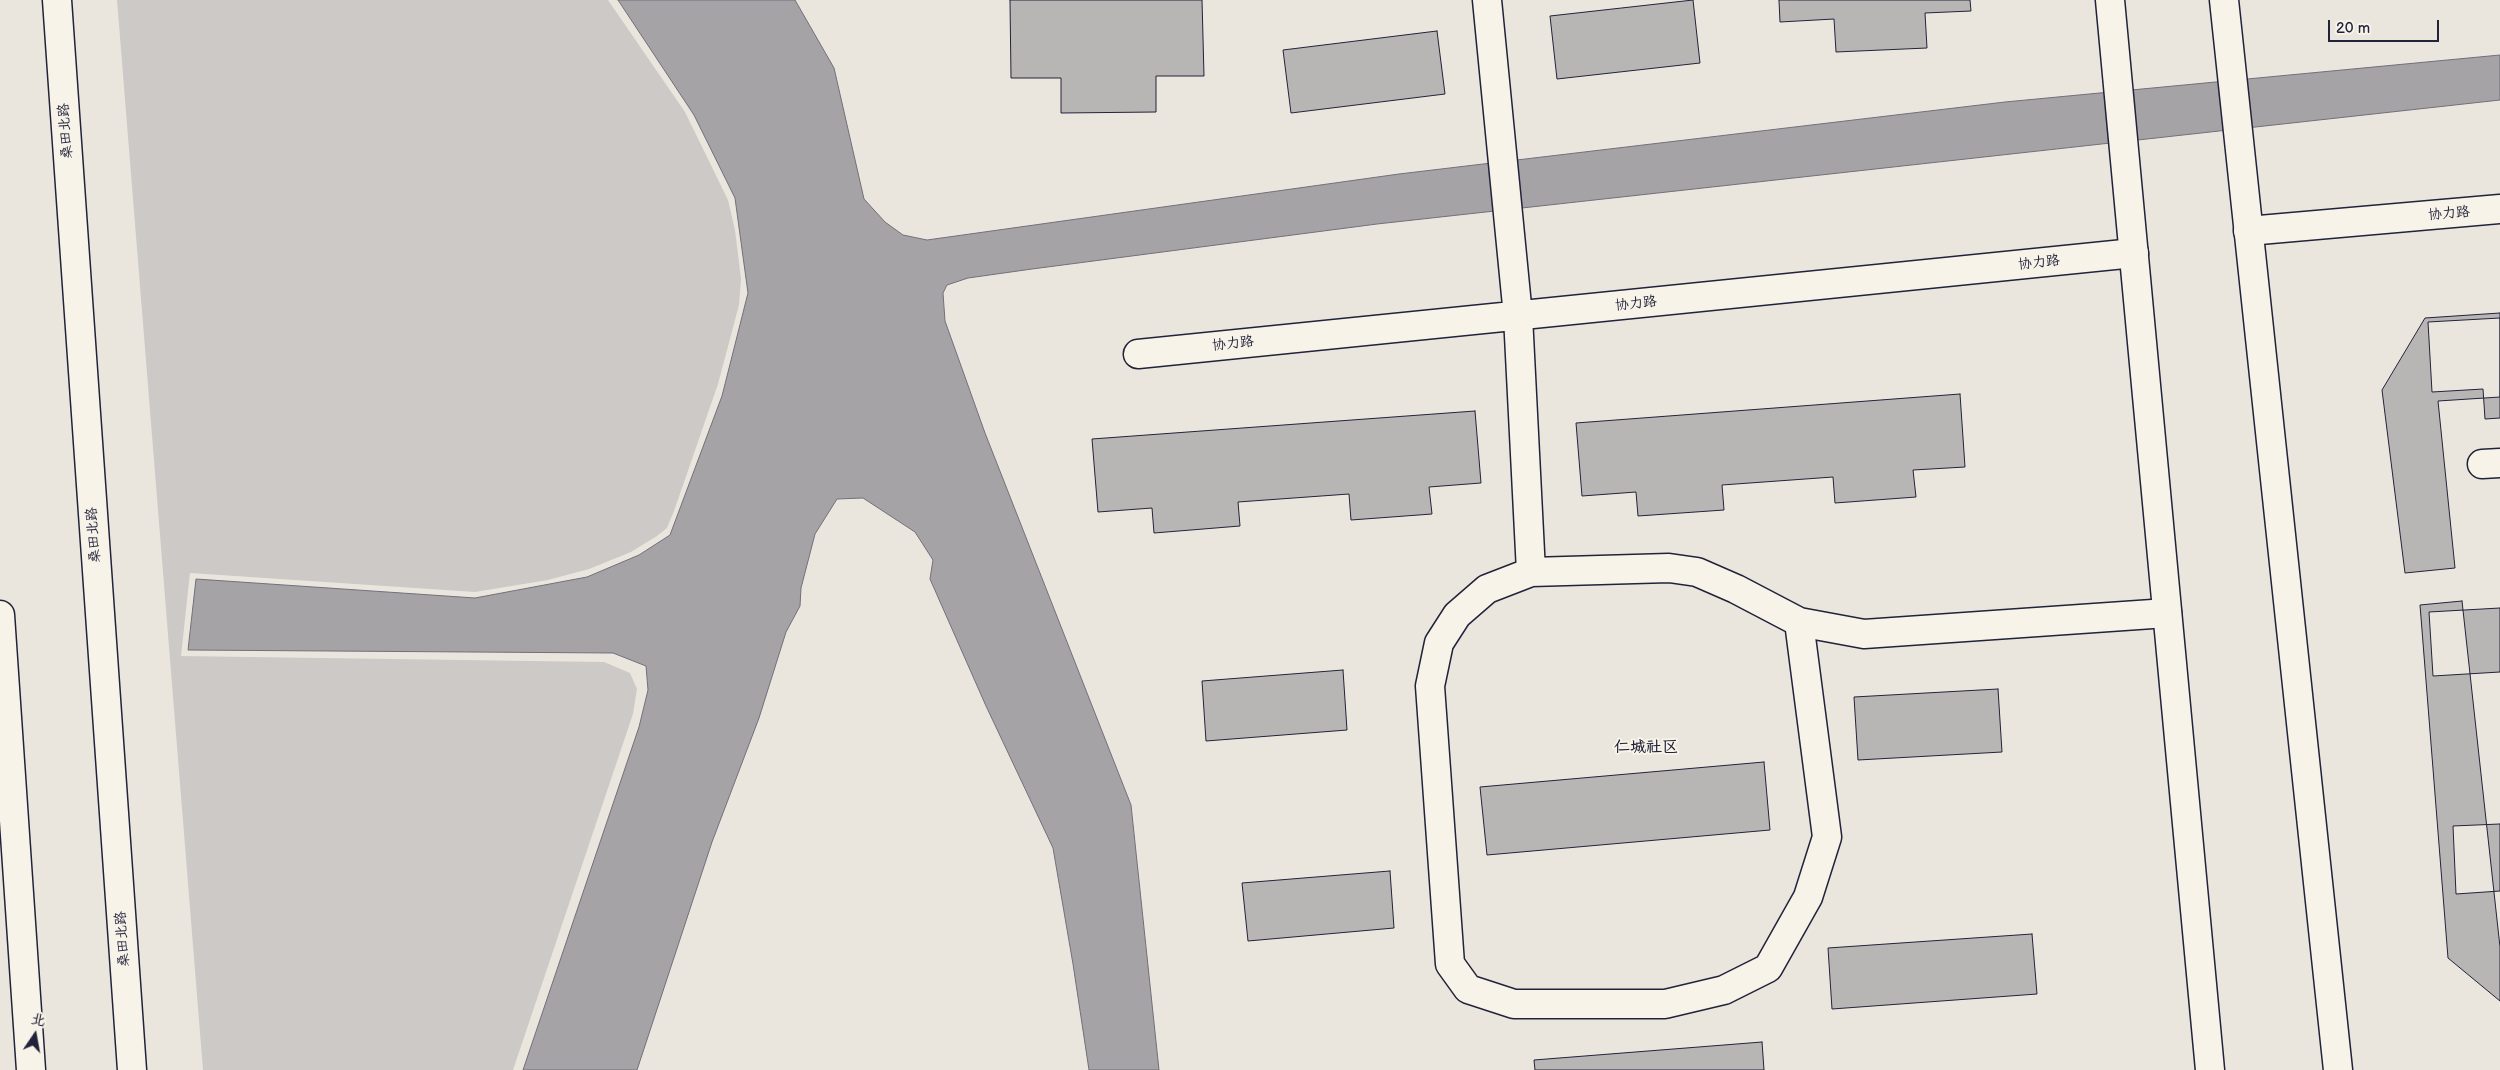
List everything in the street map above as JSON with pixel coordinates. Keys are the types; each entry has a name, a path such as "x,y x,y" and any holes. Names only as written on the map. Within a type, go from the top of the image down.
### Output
{"main road":[{"name":"桑田北路","path":"56,0 132,1070"},
{"path":"1487,0 1518,316 1531,572"},
{"path":"2224,0 2338,1070"},
{"path":"2111,6 2210,1070"},
{"name":"协力路","path":"2248,230 2500,209"},
{"name":"协力路","path":"1138,354 2134,253"},
{"path":"1799,622 1827,836 1808,897 1768,968 1724,990 1665,1004 1514,1004 1468,989 1450,964 1430,686 1439,643 1457,614 1487,589 1531,572 1670,568 1697,572 1736,589 1799,622 1864,634 2168,613"},
{"path":"0,615 31,1070"}],"shaded area":[{"path":"117,0 608,0 685,112 728,200 735,230 741,279 739,305 718,384 674,511 667,528 657,536 631,552 589,569 548,580 475,592 190,573 181,656 604,662 630,673 637,689 633,714 513,1070 203,1070"},
{"path":"618,0 795,0 834,68 864,199 885,222 903,235 927,240 1399,174 2005,102 2500,55 2500,100 1377,224 968,278 947,285 943,293 945,321 985,433 1131,805 1159,1070 1089,1070 1053,848 986,706 930,579 933,560 915,532 863,498 837,499 815,534 801,588 800,606 786,632 759,718 712,842 637,1070 523,1070 639,727 648,690 646,666 613,653 188,650 196,579 475,598 587,577 639,555 670,535 722,396 748,293 735,198 694,115"}],"building":[{"path":"1010,0 1202,0 1204,76 1156,76 1156,112 1061,113 1061,78 1011,78"},
{"path":"1693,0 1700,63 1557,79 1550,16"},
{"path":"1779,0 1970,0 1971,11 1925,13 1927,48 1836,52 1834,19 1780,22"},
{"path":"1437,31 1445,94 1291,113 1283,50"},
{"path":"2500,313 2500,397 2438,401 2455,568 2405,573 2382,390 2425,318"},
{"path":"2500,318 2500,418 2485,419 2483,389 2432,392 2428,322"},
{"path":"1960,394 1965,467 1913,470 1916,497 1835,503 1833,477 1722,485 1724,510 1638,516 1636,492 1582,496 1576,423"},
{"path":"1475,411 1481,483 1429,487 1432,514 1351,520 1349,494 1238,502 1240,526 1154,533 1152,508 1098,512 1092,439"},
{"path":"2462,601 2500,947 2500,1001 2448,958 2420,605"},
{"path":"2500,608 2500,672 2433,676 2429,612"},
{"path":"1343,670 1347,730 1206,741 1202,681"},
{"path":"1998,689 2002,752 1858,760 1854,697"},
{"path":"1764,762 1770,830 1487,855 1480,787"},
{"path":"2500,824 2500,891 2456,894 2453,826"},
{"path":"1390,871 1394,928 1248,941 1242,883"},
{"path":"2032,934 2037,994 1832,1009 1828,948"},
{"path":"1762,1042 1764,1070 1535,1070 1534,1060"}],"district":[{"name":"仁城社区","path":"1646,748"}]}
